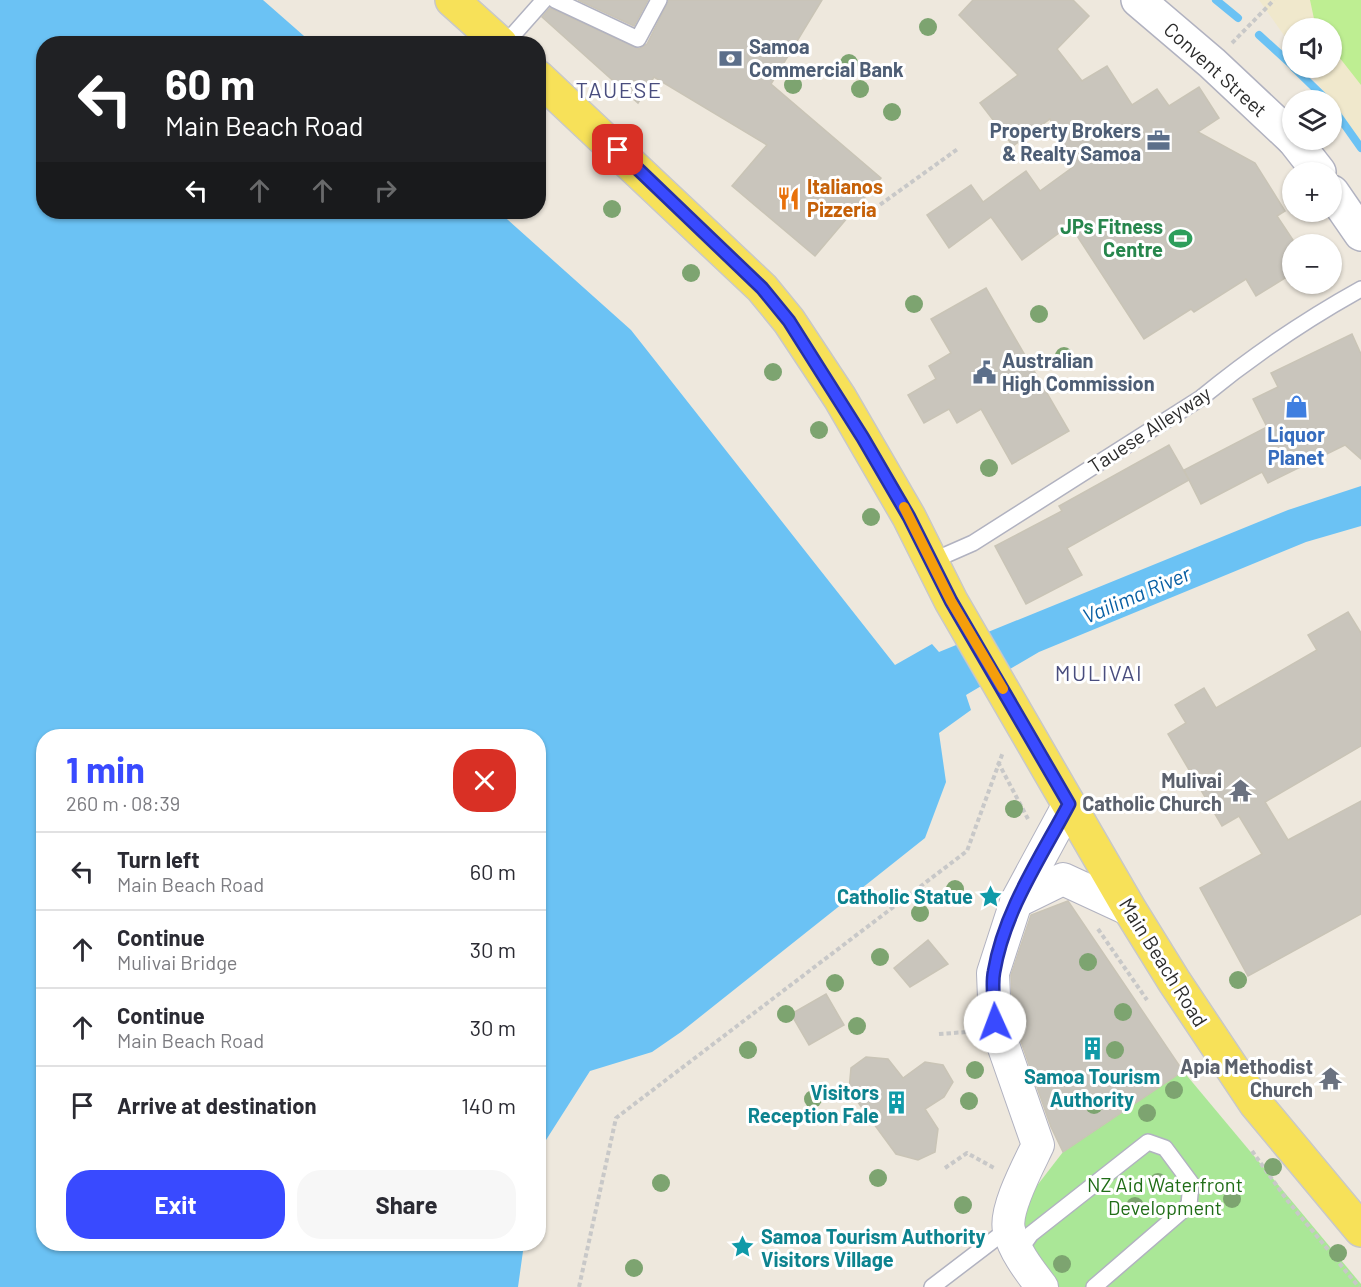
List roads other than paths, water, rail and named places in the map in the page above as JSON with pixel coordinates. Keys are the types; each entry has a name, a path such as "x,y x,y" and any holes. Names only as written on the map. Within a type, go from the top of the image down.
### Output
{"main road":[{"path":"453,0 494,36"},
{"name":"Convent Street","path":"1138,0 1212,63 1282,129"},
{"path":"546,85 762,288 789,321 840,398 932,561"},
{"name":"Convent Street","path":"1301,150 1310,162"},
{"path":"1342,206 1361,234"},
{"name":"Main Beach Road","path":"932,561 951,601 1130,910 1256,1104 1361,1230"}],"street":[{"path":"1042,1287 1024,1263 1014,1240 1021,1182 1038,1145 995,1022 993,973 1016,902 1069,804"},
{"path":"1016,902 1063,879 1130,910"}],"lane":[{"path":"508,36 536,0"},
{"path":"509,36 544,0"},
{"path":"555,0 638,39 659,0"},
{"name":"Tauese Alleyway","path":"932,561 974,543 1201,398 1244,364 1329,307 1361,289"},
{"path":"932,1287 1014,1240 1031,1234 1148,1142 1165,1148 1191,1183 1189,1205 1094,1287"}],"water":[{"name":"Vailima River","path":"0,0 263,0 304,36 36,36 36,219 507,219 631,330 895,665 932,644 939,652 1288,510 1361,486 1361,526 1306,542 1039,652 966,695 971,710 939,733 946,782 925,838 681,1032 652,1052 590,1071 546,1140 546,729 36,729 36,1251 523,1251 518,1287 0,1287"}],"waterway":[{"path":"1216,0 1238,18"},
{"path":"1259,35 1282,56"},
{"path":"1304,78 1317,90"},
{"path":"1342,121 1361,148"}],"place":[{"name":"Samoa Commercial Bank","path":"731,58"},
{"name":"Property Brokers & Realty Samoa","path":"1159,141"},
{"name":"Italianos Pizzeria","path":"789,198"},
{"name":"JPs Fitness Centre","path":"1181,238"},
{"name":"Australian High Commission","path":"984,372"},
{"name":"Liquor Planet","path":"1296,407"},
{"name":"Mulivai Catholic Church","path":"1240,791"},
{"name":"Catholic Statue","path":"991,896"},
{"name":"Samoa Tourism Authority","path":"1092,1048"},
{"name":"Apia Methodist Church","path":"1331,1078"},
{"name":"Visitors Reception Fale","path":"897,1103"},
{"name":"Samoa Tourism Authority Visitors Village","path":"743,1247"}],"district":[{"name":"TAUESE","path":"619,89"},
{"name":"MULIVAI","path":"1099,672"}],"park label":[{"name":"NZ Aid Waterfront Development","path":"1165,1196"}]}
